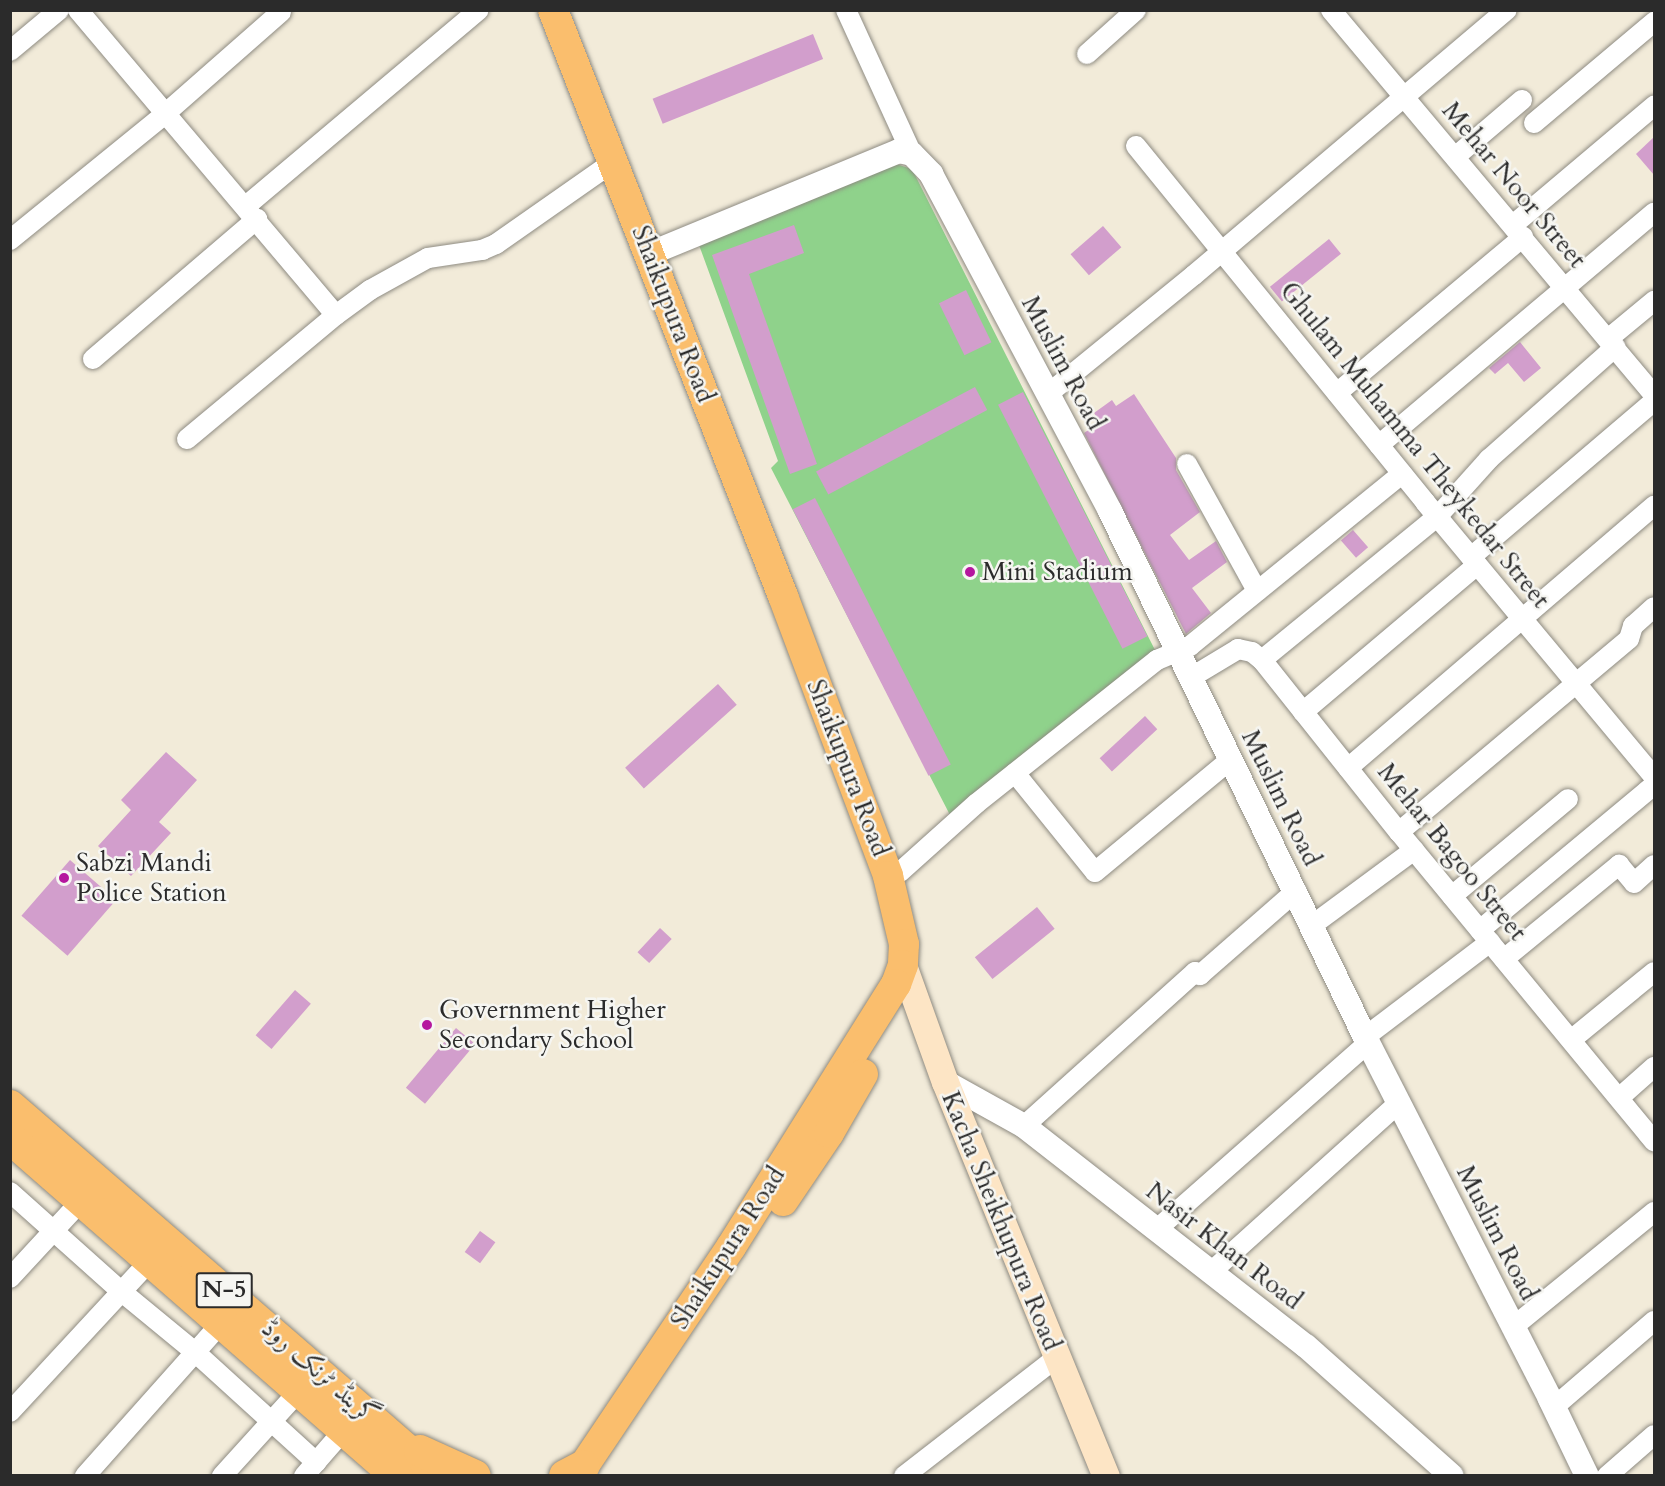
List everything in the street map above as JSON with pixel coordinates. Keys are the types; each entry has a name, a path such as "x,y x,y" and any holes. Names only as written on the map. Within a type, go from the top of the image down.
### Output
{"highway":[{"name":"گرینڈ ٹرنک روڈ","path":"10,1106 372,1435 397,1476"},
{"name":"گرینڈ ٹرنک روڈ","path":"10,1138 300,1390 437,1476"},
{"path":"372,1435 475,1476"}],"main road":[{"name":"Shaikupura Road","path":"553,10 779,585 888,876 904,944 907,977"},
{"name":"Shaikupura Road","path":"567,10 795,591 900,872 918,942 917,969 896,984 731,1247 582,1473"},
{"name":"Kacha Sheikhupura Road","path":"907,977 945,1082 1106,1476"}],"street":[{"path":"10,51 58,10"},
{"path":"78,10 336,315"},
{"path":"93,359 251,213 479,10"},
{"name":"Muslim Road","path":"846,10 912,154 931,174 1110,511 1296,891 1366,1040 1513,1326 1587,1476"},
{"path":"1087,54 1136,10"},
{"path":"1048,394 1223,251 1507,10"},
{"path":"10,240 165,113 281,12"},
{"name":"Mehar Noor Street","path":"1338,13 1405,98 1612,343 1650,382"},
{"path":"1534,123 1654,22"},
{"path":"1455,157 1522,100"},
{"path":"1337,393 1654,106"},
{"name":"Ghulam Muhamma Theykedar Street","path":"1136,146 1437,517 1654,777"},
{"path":"661,249 899,151 912,154"},
{"path":"187,440 336,315 370,290 434,256 482,250 496,244 613,162"},
{"path":"1378,445 1654,213"},
{"path":"1190,678 1238,650 1252,652 1262,660 1437,517 1489,459 1654,301"},
{"path":"1303,712 1654,401"},
{"path":"1187,464 1257,591"},
{"path":"900,872 1016,773 1157,660 1179,652 1402,474"},
{"path":"1348,768 1654,507"},
{"path":"1399,832 1629,639 1633,626 1654,607"},
{"name":"Mehar Bagoo Street","path":"1262,660 1399,832 1654,1140"},
{"path":"1016,773 1095,873 1230,760"},
{"path":"1156,1230 1654,785"},
{"path":"1452,896 1568,799"},
{"path":"1311,926 1414,849"},
{"path":"1504,959 1619,865 1634,883 1654,865"},
{"path":"1024,1126 1195,972 1200,975 1296,891"},
{"path":"1571,1040 1654,972"},
{"path":"1619,1098 1654,1067"},
{"name":"Nasir Khan Road","path":"945,1082 1024,1126 1306,1346 1452,1476"},
{"path":"1211,1272 1399,1103"},
{"path":"10,1192 122,1292 195,1352 271,1422 310,1469 372,1435"},
{"path":"10,1278 82,1200"},
{"path":"1513,1326 1654,1212"},
{"path":"10,1412 151,1260"},
{"path":"1554,1407 1654,1321"},
{"path":"85,1476 222,1322"},
{"path":"904,1476 1056,1358"},
{"path":"222,1476 300,1390"},
{"path":"1607,1476 1654,1435"}],"green space":[{"path":"896,164 912,169 1156,652 950,815 771,468 778,461 699,245"}],"building":[{"path":"813,34 823,59 663,124 653,99"},
{"path":"1654,137 1654,175 1636,154"},
{"path":"794,225 804,253 749,274 817,464 790,474 712,255"},
{"path":"1103,226 1121,247 1089,275 1071,254"},
{"path":"1329,239 1341,254 1282,302 1270,287"},
{"path":"966,290 991,342 964,355 939,303"},
{"path":"1520,342 1541,368 1524,382 1508,363 1495,374 1489,368"},
{"path":"975,387 987,410 828,494 816,472"},
{"path":"1023,392 1147,636 1122,649 998,405"},
{"path":"1134,394 1176,458 1176,470 1200,512 1170,535 1189,560 1216,541 1227,562 1192,588 1211,613 1186,634 1084,433 1100,422 1094,413 1112,400 1116,406"},
{"path":"815,498 951,764 928,776 793,509"},
{"path":"1353,530 1368,547 1356,558 1341,540"},
{"path":"718,684 737,705 644,788 625,768"},
{"path":"1145,716 1157,729 1112,771 1100,758"},
{"path":"166,752 197,780 159,822 171,833 131,876 98,846 131,810 121,800"},
{"path":"70,860 116,900 67,956 21,916"},
{"path":"1037,907 1055,929 992,979 975,957"},
{"path":"660,928 672,939 649,963 637,952"},
{"path":"295,990 311,1004 271,1049 256,1035"},
{"path":"456,1028 475,1044 425,1104 406,1088"},
{"path":"480,1231 495,1242 480,1263 465,1252"}],"place":[{"name":"Mini Stadium","path":"970,572"},
{"name":"Sabzi Mandi Police Station","path":"64,878"},
{"name":"Government Higher Secondary School","path":"427,1025"}]}
